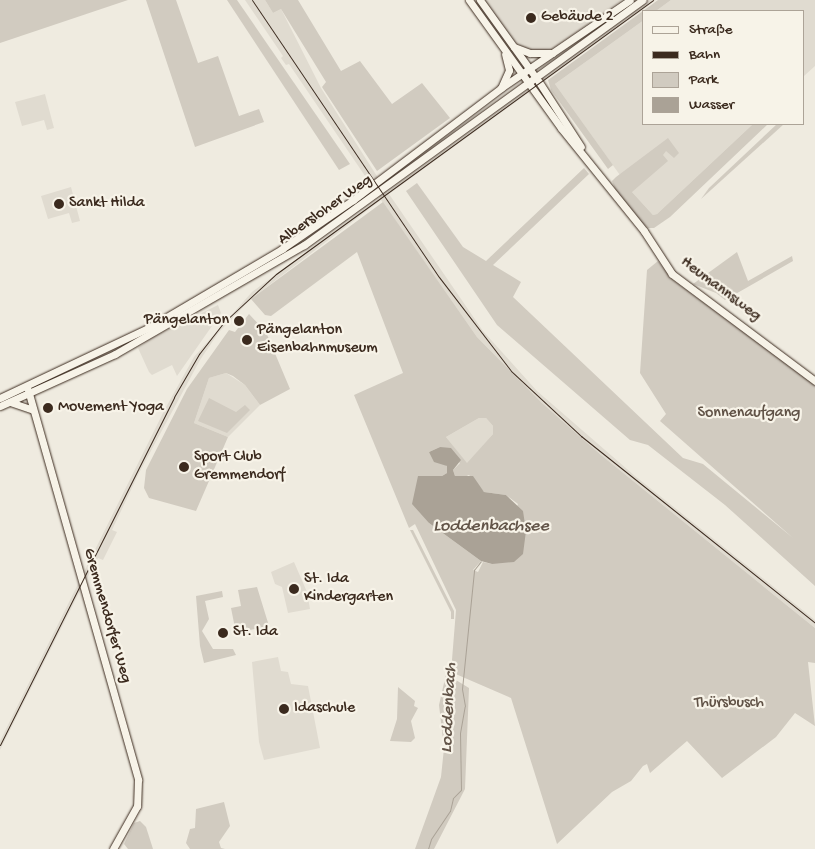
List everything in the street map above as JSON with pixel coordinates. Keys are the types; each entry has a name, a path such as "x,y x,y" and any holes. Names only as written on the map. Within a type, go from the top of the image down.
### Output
{"main road":[{"name":"Heumannsweg","path":"469,0 528,82 644,231 672,274 815,381"},
{"name":"Heumannsweg","path":"480,0 530,68 587,158"},
{"name":"Albersloher Weg","path":"0,398 148,328 288,244 501,88 630,0"},
{"name":"Albersloher Weg","path":"0,406 31,394 115,354 304,245 535,76 643,0"},
{"path":"501,88 509,70 503,46"},
{"path":"513,47 530,53 552,53"},
{"name":"Gremmendorfer Weg","path":"29,385 39,428 138,780 139,796 134,812 113,849"},
{"name":"Gremmendorfer Weg","path":"31,394 33,410 39,428"},
{"path":"9,402 33,410"}],"shaded area":[{"path":"245,0 265,0 273,13 281,9 321,88 387,192 650,0 656,0 389,194 483,331 537,391 635,476 815,620 815,628 601,455 542,403 477,337 381,200 251,299 219,332 200,360 139,473 112,530 117,532 103,560 98,558 79,593 0,750 0,741 165,409 194,357 252,292 380,198 289,64 286,65 281,58 283,56"},
{"path":"482,0 622,0 552,49 540,51 527,50 511,39"},
{"path":"671,0 815,0 815,66 805,75 805,10 657,10"},
{"path":"642,21 642,125 752,125 657,214 653,215 632,192 555,84"},
{"path":"45,94 54,128 47,130 44,120 22,126 15,102"},
{"name":"Sankt Hilda","path":"71,187 80,221 72,223 69,213 48,219 41,196"},
{"path":"218,305 221,313 177,376 172,365 152,375 138,348 153,337"},
{"path":"226,373 245,385 260,405 228,437 194,423 209,378"},
{"path":"479,418 486,418 493,426 493,434 467,464 446,437"},
{"name":"St. Ida Kindergarten","path":"294,562 307,592 310,609 288,613 282,587 275,584 271,572"},
{"name":"Idaschule","path":"278,657 281,671 288,672 291,684 308,686 320,748 264,760 259,742 252,662"}],"green space":[{"path":"0,0 128,0 0,43"},
{"path":"146,0 176,0 198,63 218,56 239,116 259,109 264,122 195,147"},
{"path":"227,0 237,0 350,164 339,170"},
{"path":"265,0 298,0 341,71 360,61 392,104 422,83 450,118 377,171 322,87 326,82 281,9 273,13"},
{"path":"658,0 671,0 657,10 644,10"},
{"path":"642,12 642,21 555,84 613,165 608,169 551,90 548,80"},
{"path":"752,125 767,125 670,217 654,228 648,228 641,222 616,191 612,181 668,138 679,153 674,158 666,151 663,155 668,161 632,192 653,215 657,214"},
{"path":"776,125 783,125 701,199 709,188"},
{"name":"Sonnenaufgang","path":"584,168 589,174 493,265 521,282 513,297 683,458 703,464 793,538 660,421 666,414 640,373 647,270 658,261 673,280 815,385 815,586 725,505 648,445 630,440 497,325 406,191 417,183 463,247 486,261"},
{"name":"Thürsbusch","path":"383,202 477,337 542,403 601,455 815,628 815,663 808,662 815,726 795,713 776,737 722,778 687,741 650,773 647,764 643,766 631,781 612,792 557,844 511,698 451,672 456,610 415,524 409,528 354,395 403,373 357,252 271,316 265,315 251,299","holes":["479,418 486,418 493,426 493,434 467,463 446,437","440,447 460,463 453,470 455,476 462,478 469,475 484,492 506,495 518,504 492,564 483,562 478,572 473,570 481,561 429,523 418,476 442,476 447,473 447,466 429,452"]},
{"path":"737,252 748,281 792,256 793,261 725,300 716,293 693,284"},
{"path":"249,314 266,332 290,389 260,405 245,385 233,376 226,373 209,378 194,423 228,437 196,511 149,498 144,488 146,470 187,389 229,330 235,332"},
{"path":"209,398 236,412 245,405 250,410 227,433 198,421"},
{"path":"410,530 413,530 454,611 454,619 451,619 451,612"},
{"path":"257,587 269,626 236,633 231,608 241,606 238,590"},
{"path":"222,591 223,597 205,601 209,619 202,631 213,649 233,649 236,655 204,663 200,646 196,596"},
{"path":"446,674 469,688 465,789 434,849 415,849 441,777 444,748 439,705"},
{"path":"398,687 415,701 414,706 418,708 411,721 415,738 411,742 390,741 397,719"},
{"path":"224,802 230,826 219,842 221,848 225,849 190,849 186,843 190,829 195,828 196,809"},
{"path":"140,821 146,827 153,849 128,849 124,844 134,823"}],"water":[{"name":"Loddenbachsee","path":"440,447 451,448 461,460 453,470 455,476 473,476 484,492 506,495 523,511 526,531 523,554 514,562 492,564 481,561 429,523 412,504 418,476 442,476 447,473 447,466 434,462 429,452"}],"waterway":[{"name":"Loddenbach","path":"428,849 431,839 450,811 453,798 461,790 460,733 465,706 462,689 474,570 481,561"}],"railway":[{"path":"252,0 439,277 511,371 581,436 815,623"},
{"path":"0,745 174,397 199,354 223,323 276,274 653,0"}],"place":[{"name":"Gebäude 2","path":"531,18"},
{"name":"Sankt Hilda","path":"59,204"},
{"name":"Pängelanton","path":"239,321"},
{"name":"Pängelanton Eisenbahnmuseum","path":"247,340"},
{"name":"Movement Yoga","path":"48,408"},
{"name":"Sport Club Gremmendorf","path":"184,467"},
{"name":"St. Ida Kindergarten","path":"294,589"},
{"name":"St. Ida","path":"223,633"},
{"name":"Idaschule","path":"284,709"}]}
